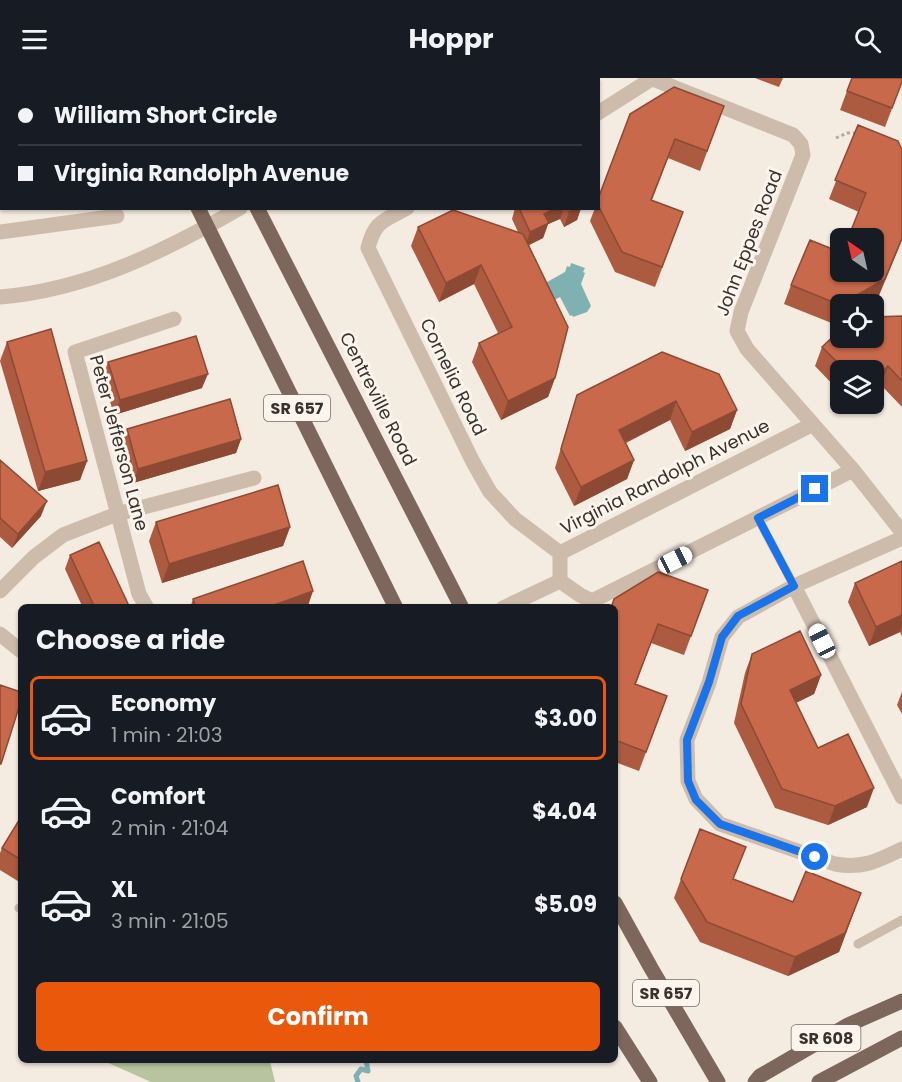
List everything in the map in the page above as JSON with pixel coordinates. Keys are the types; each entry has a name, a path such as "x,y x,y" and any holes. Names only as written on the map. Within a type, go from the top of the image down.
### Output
{"main road":[{"name":"SR 657","path":"199,210 394,604"},
{"name":"Centreville Road","path":"258,210 460,604"},
{"name":"SR 657","path":"618,908 718,1082"},
{"name":"SR 608","path":"755,1082 760,1076 848,1025 902,1001"},
{"path":"618,1032 650,1082"},
{"name":"SR 608","path":"819,1082 902,1038"}],"street":[{"path":"600,112 653,78"},
{"name":"John Eppes Road","path":"653,78 793,135 801,144 803,155 741,312 736,332 747,349 854,470 902,532"},
{"path":"0,297 21,295 91,280 158,252 237,210"},
{"name":"Cornelia Road","path":"403,210 379,223 372,233 368,248 490,492 515,519 560,553"},
{"path":"0,232 117,216"},
{"name":"Peter Jefferson Lane","path":"145,604 139,594 75,352 174,319"},
{"name":"Virginia Randolph Avenue","path":"560,581 560,553 813,424"},
{"path":"512,604 560,581 580,596 592,601 854,470"},
{"path":"2,584 63,536 117,514 254,478"},
{"path":"902,538 794,586 738,616 722,637 709,682 687,740 688,781 696,800 720,824 835,864 853,868 873,863 902,849"},
{"path":"794,586 902,797"},
{"path":"0,634 18,649"}],"lane":[{"path":"758,518 794,586"},
{"path":"858,944 902,920"}],"path":[{"path":"836,138 847,133 864,135"}],"green space":[{"path":"108,1063 270,1063 275,1082 151,1082"}],"water":[{"path":"571,263 585,268 581,284 591,306 587,312 573,317 570,316 560,297 549,303 540,286 565,272"}],"building":[{"path":"852,78 902,78 902,82 892,108 847,91"},
{"path":"674,87 724,106 707,151 675,139 651,200 683,212 662,267 622,252 600,209 600,194 630,114"},
{"path":"858,125 898,141 902,150 902,238 884,280 884,228 852,228 866,193 835,180"},
{"path":"453,210 523,234 568,327 555,378 508,401 479,343 512,327 481,265 446,283 418,227"},
{"path":"520,210 552,210 544,214 549,223 530,232"},
{"path":"810,240 830,248 830,282 880,282 859,294 830,294 830,301 791,285"},
{"path":"902,316 902,381 888,366 884,370 884,360 835,360 822,347 830,339 830,348 884,348 884,317"},
{"path":"51,329 87,461 45,472 7,342"},
{"path":"196,336 208,374 120,400 108,362"},
{"path":"662,352 719,374 737,410 692,432 676,401 619,430 634,460 581,487 561,449 577,395"},
{"path":"230,399 241,439 138,469 127,429"},
{"path":"0,460 47,501 18,534 0,518"},
{"path":"278,485 290,527 169,564 156,522"},
{"path":"99,542 128,604 93,604 70,555"},
{"path":"303,561 313,591 277,604 195,604 193,599"},
{"path":"902,561 902,615 876,627 855,583"},
{"path":"658,572 708,590 691,636 658,624 635,684 667,696 646,752 618,741 618,604 612,604 614,599"},
{"path":"800,631 821,675 790,690 818,748 848,734 874,788 835,806 782,789 741,704 752,654"},
{"path":"0,685 18,691 18,710 0,764"},
{"path":"18,822 18,858 2,848"},
{"path":"700,829 746,847 733,879 793,902 806,871 861,893 845,933 795,957 707,922 681,879"}],"waterway":[{"path":"358,1082 356,1076 361,1069 368,1071 367,1063"}],"route":[{"path":"815,489 758,518 794,586 738,616 722,637 709,682 687,740 688,781 696,800 720,824 815,857"}]}
